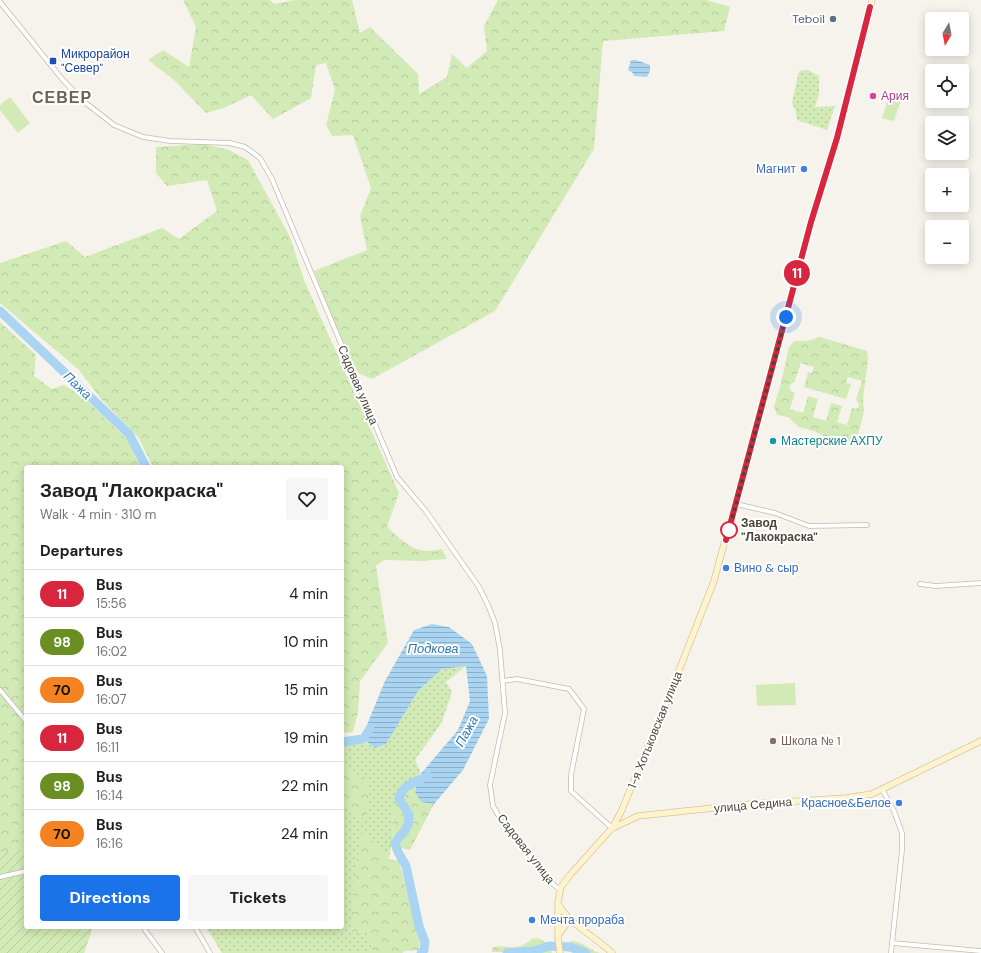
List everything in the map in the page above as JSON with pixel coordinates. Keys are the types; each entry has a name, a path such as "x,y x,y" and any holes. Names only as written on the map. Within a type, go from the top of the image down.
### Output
{"main road":[{"name":"1-я Хотьковская улица","path":"560,890 570,875 612,828 621,812 709,595 736,504 811,222 837,138 872,0"},
{"name":"улица Седина","path":"612,828 638,816 751,804 846,798 872,794 981,741"},
{"path":"560,890 558,938 560,953"},
{"path":"559,904 563,911 573,921 612,953"},
{"path":"558,938 566,924 573,921"}],"street":[{"name":"Садовая улица","path":"0,2 63,80 82,100 114,125 143,137 170,141 230,143 245,147 260,158 272,179 398,478 425,510 479,587 488,605 495,623 499,643 504,713 490,785 493,806 504,825 554,886 560,890"},
{"path":"736,504 776,514 809,526 867,526"},
{"path":"920,584 936,586 981,583"},
{"path":"502,681 517,679 569,689 584,710 571,775 571,791 612,828"},
{"path":"0,690 24,719"},
{"path":"882,789 894,812 902,833 902,850 891,953"},
{"path":"0,877 24,871"},
{"path":"196,929 210,953"},
{"path":"145,930 162,953"},
{"path":"892,943 981,951"}],"green space":[{"path":"183,0 270,0 274,4 294,0 352,0 360,33 370,27 418,74 419,94 447,77 452,54 467,68 487,51 484,26 498,0 706,0 730,7 724,31 603,41 594,149 495,311 372,379 358,373 337,329 314,271 367,250 360,216 371,188 353,135 332,136 326,125 335,90 326,63 316,65 311,98 273,119 251,95 224,108 206,113 174,80 148,60 163,50 189,67 196,27"},
{"path":"808,70 819,76 819,94 815,107 835,106 827,130 797,120 792,102 799,71"},
{"path":"890,93 902,97 894,121 882,118"},
{"path":"10,97 30,123 18,133 0,110 0,105"},
{"path":"204,144 229,150 248,160 290,237 304,280 399,493 387,527 405,543 412,547 425,551 442,549 447,559 422,561 384,560 376,566 388,643 360,681 358,713 353,732 344,733 344,465 152,465 138,437 101,399 79,370 0,303 0,263 66,241 85,257 162,228 179,239 217,211 207,180 167,186 156,173 156,147"},
{"path":"0,322 36,355 34,376 52,389 64,385 83,397 127,439 139,465 24,465 24,849 0,853"},
{"path":"820,337 867,351 868,360 863,398 864,411 858,435 853,444 831,440 814,431 799,427 788,417 777,415 774,406 789,347 794,341 807,341","holes":["801,363 814,367 812,373 808,372 804,387 846,399 851,384 846,383 848,377 862,381 856,400 859,407 856,409 852,408 847,425 837,422 842,406 831,403 826,421 813,417 818,399 808,396 803,413 790,409 795,393 792,392 789,387 792,383 794,383"]},
{"path":"466,666 446,682 452,692 442,722 415,760 421,773 399,790 392,813 393,834 389,859 363,830 351,932 367,931 373,953 222,953 207,929 344,929 344,804 366,821 356,775 344,764 344,746 368,743 375,748 386,744 418,691 442,669"},
{"path":"795,683 796,705 757,706 756,685"},
{"path":"344,764 356,775 365,777 370,791 366,821 344,804"},
{"path":"419,776 415,792 421,802 434,804 410,850 402,848 393,834 392,813 399,790"},
{"path":"363,830 389,859 399,861 420,939 419,950 405,951 402,953 373,953 367,931 351,932 355,868"},
{"path":"24,849 24,929 92,929 84,953 0,953 0,853"},
{"path":"537,938 542,940 550,948 552,953 492,952 493,947 517,947"},
{"path":"570,941 578,942 600,953 576,953 570,944"}],"water":[{"path":"631,60 636,60 650,65 650,71 647,77 634,76 633,73 628,70"},
{"name":"Подкова","path":"432,624 449,627 472,644 487,676 489,719 463,770 434,804 421,802 415,792 419,776 458,730 470,701 466,666 442,669 418,691 386,744 375,748 363,739 364,732 385,681 414,630"}],"waterway":[{"name":"Пажа","path":"0,311 129,434 145,465"},
{"name":"Пажа","path":"344,742 363,739 370,729"},
{"name":"Пажа","path":"421,953 424,950 425,942 419,926 406,866 395,843 408,825 409,815 399,798 403,790 410,784 428,776"},
{"name":"Пажа","path":"507,953 534,951 549,946 570,947 586,953"}],"bus line":[{"name":"11","path":"726,540 811,222 837,138 870,7"}],"place":[{"name":"Teboil","path":"833,19"},
{"name":"Микрорайон \"Север\"","path":"53,61"},
{"name":"Ария","path":"873,96"},
{"name":"Магнит","path":"804,169"},
{"name":"Мастерские АХПУ","path":"773,441"},
{"name":"Завод \"Лакокраска\"","path":"729,530"},
{"name":"Вино & сыр","path":"726,568"},
{"name":"Школа № 1","path":"773,741"},
{"name":"Красное&Белое","path":"899,803"},
{"name":"Мечта прораба","path":"532,920"}],"district":[{"name":"СЕВЕР","path":"62,97"}],"route":[{"path":"729,530 786,317"}]}
